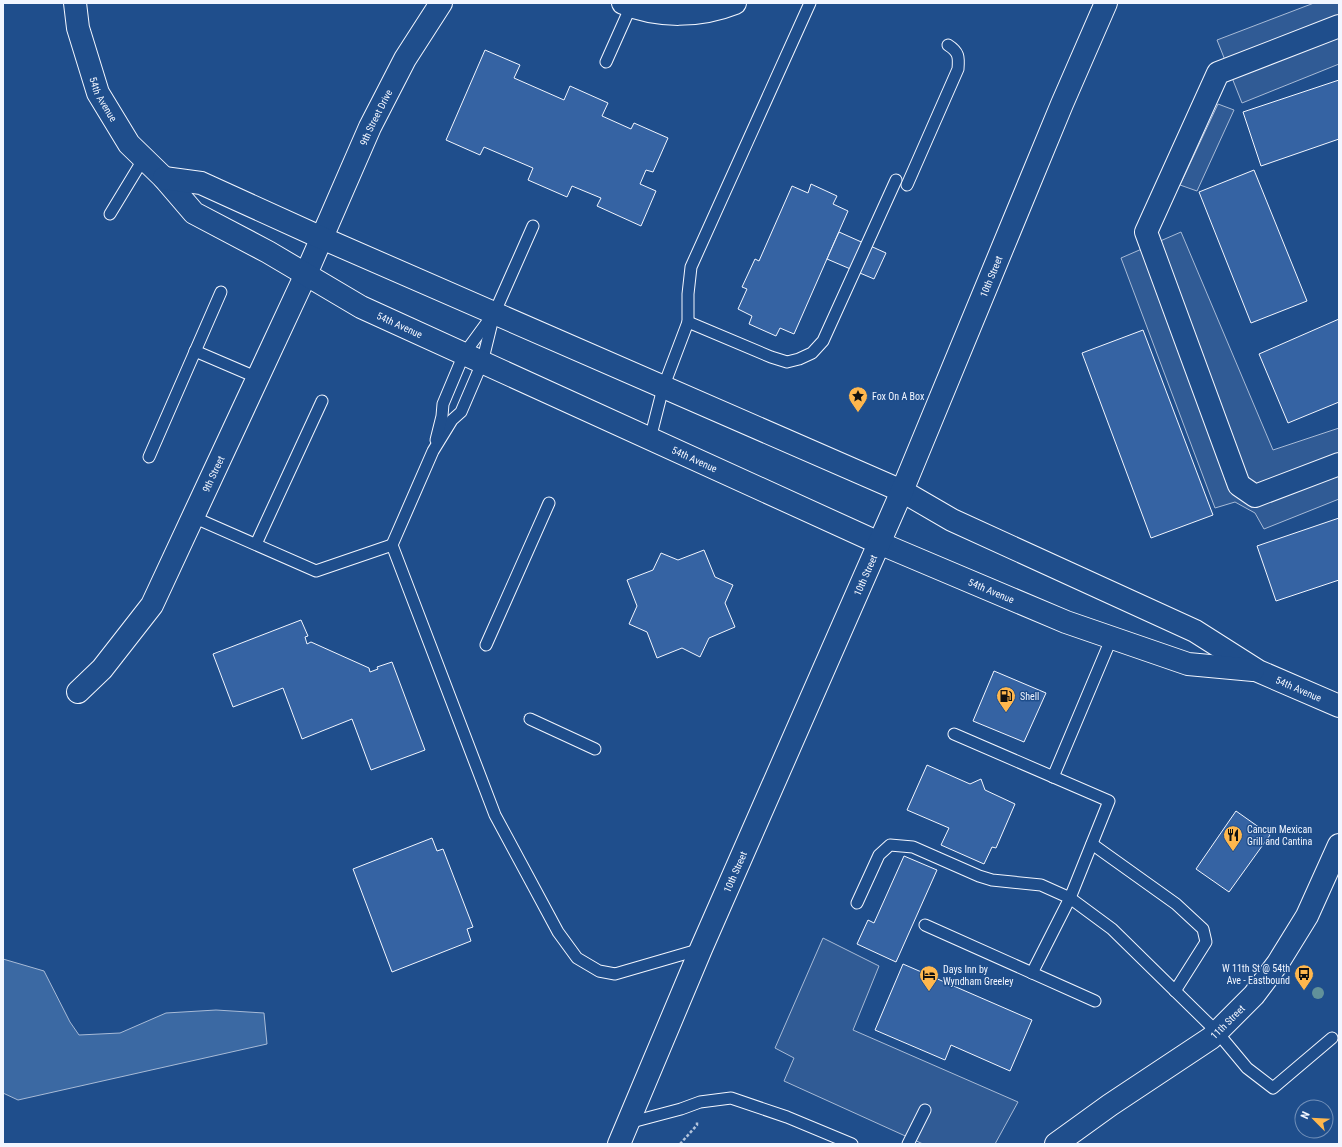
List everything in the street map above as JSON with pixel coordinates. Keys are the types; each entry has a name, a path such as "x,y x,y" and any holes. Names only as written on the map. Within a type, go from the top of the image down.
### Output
{"street":[{"name":"54th Avenue","path":"75,3 78,28 98,93 129,144 164,178 194,213 259,247 360,307 879,543 1066,622 1188,664 1258,671"},
{"name":"9th Street Drive","path":"322,238 370,127 405,59 441,3"},
{"path":"627,5 665,14 699,13 735,3"},
{"name":"10th Street","path":"619,1144 701,949 902,491 1062,104 1106,3"},
{"path":"1339,26 1218,73 1146,232 1239,485 1255,496 1339,464"},
{"name":"54th Avenue","path":"164,178 201,182 322,238 494,314 902,491 952,520 1195,631 1258,671 1339,706"},
{"name":"9th Street","path":"78,692 102,669 152,605 322,238"},
{"name":"11th Street","path":"1056,1144 1110,1105 1206,1041 1254,995 1278,963 1307,916 1339,844"}],"lane":[{"path":"650,439 663,388 688,322 688,294 691,267 810,3"},
{"path":"606,62 627,5"},
{"path":"907,185 958,69 960,57 956,50 948,45"},
{"path":"110,214 144,158"},
{"path":"688,322 771,357 787,362 812,353 823,341 896,180"},
{"path":"433,451 442,416 443,404 473,358 533,226"},
{"path":"149,456 221,292"},
{"path":"494,314 473,358 461,412 452,420 433,451 392,545 495,815 558,932 577,958 599,971 614,974 622,973 701,949"},
{"path":"195,351 258,378"},
{"path":"256,544 322,401"},
{"path":"486,645 549,504"},
{"path":"193,517 316,571 392,545"},
{"path":"1053,777 1112,637"},
{"path":"530,719 595,749"},
{"path":"954,734 1110,801 1070,898 1032,973"},
{"path":"1092,844 1176,904 1203,929 1206,942 1174,991"},
{"path":"857,903 879,854 890,845 913,847 986,878 1041,885 1070,898 1112,929 1217,1032 1247,1068 1273,1088 1332,1038"},
{"path":"925,925 1095,1001"},
{"path":"628,1123 681,1109 700,1102 731,1098 787,1117 852,1144"},
{"path":"908,1144 925,1110"}],"shaded area":[{"path":"1314,3 1339,3 1339,64 1242,103 1217,40"},
{"path":"1218,104 1234,110 1197,191 1180,185"},
{"path":"1181,232 1273,450 1339,428 1339,499 1264,529 1255,513 1235,502 1215,508 1121,258"},
{"path":"823,938 879,966 853,1030 1018,1102 995,1144 923,1144 784,1081 794,1058 775,1048"},
{"path":"3,959 44,971 70,1022 79,1035 120,1033 166,1013 216,1010 264,1013 267,1044 18,1100 3,1093"}],"building":[{"path":"485,50 520,65 514,78 564,100 570,86 608,103 602,116 631,129 634,123 668,138 653,172 646,170 640,184 656,191 641,226 597,206 601,198 572,186 567,197 528,180 533,168 484,147 480,155 446,140"},
{"path":"1339,80 1339,139 1261,166 1243,112"},
{"path":"1254,170 1307,301 1251,323 1199,192"},
{"path":"811,184 837,196 833,204 848,211 794,334 780,328 776,336 749,324 752,316 738,309 747,289 742,287 755,259 759,261 792,186 808,193"},
{"path":"839,232 886,253 874,279 827,259"},
{"path":"1339,319 1339,402 1288,423 1259,354"},
{"path":"1143,330 1213,515 1151,538 1082,353"},
{"path":"1339,518 1339,580 1276,601 1257,546"},
{"path":"704,550 715,577 733,585 725,603 735,627 709,638 700,657 682,648 657,658 647,632 629,624 637,606 627,580 653,570 661,553 678,560"},
{"path":"301,620 308,636 305,637 307,644 311,642 369,668 370,672 378,669 377,667 392,662 425,750 371,770 352,719 302,739 283,688 233,707 213,654"},
{"path":"994,671 1046,693 1024,742 973,721"},
{"path":"927,765 970,784 981,779 985,790 1015,804 996,848 992,847 984,864 941,845 949,828 907,810"},
{"name":"Cancun Mexican Grill and Cantina","path":"1236,811 1270,835 1229,892 1196,869"},
{"path":"432,838 437,851 443,849 473,927 467,929 471,941 392,972 353,869"},
{"path":"904,856 937,870 896,962 857,944 868,920 874,923"},
{"name":"Days Inn by Wyndham Greeley","path":"903,964 1032,1020 1010,1071 951,1045 945,1060 875,1030"}],"place":[{"name":"Fox On A Box","path":"858,413"},
{"name":"Shell","path":"1006,713"},
{"name":"Cancun Mexican Grill and Cantina","path":"1233,852"},
{"name":"W 11th St @ 54th Ave - Eastbound","path":"1304,991"},
{"name":"Days Inn by Wyndham Greeley","path":"929,992"}]}
